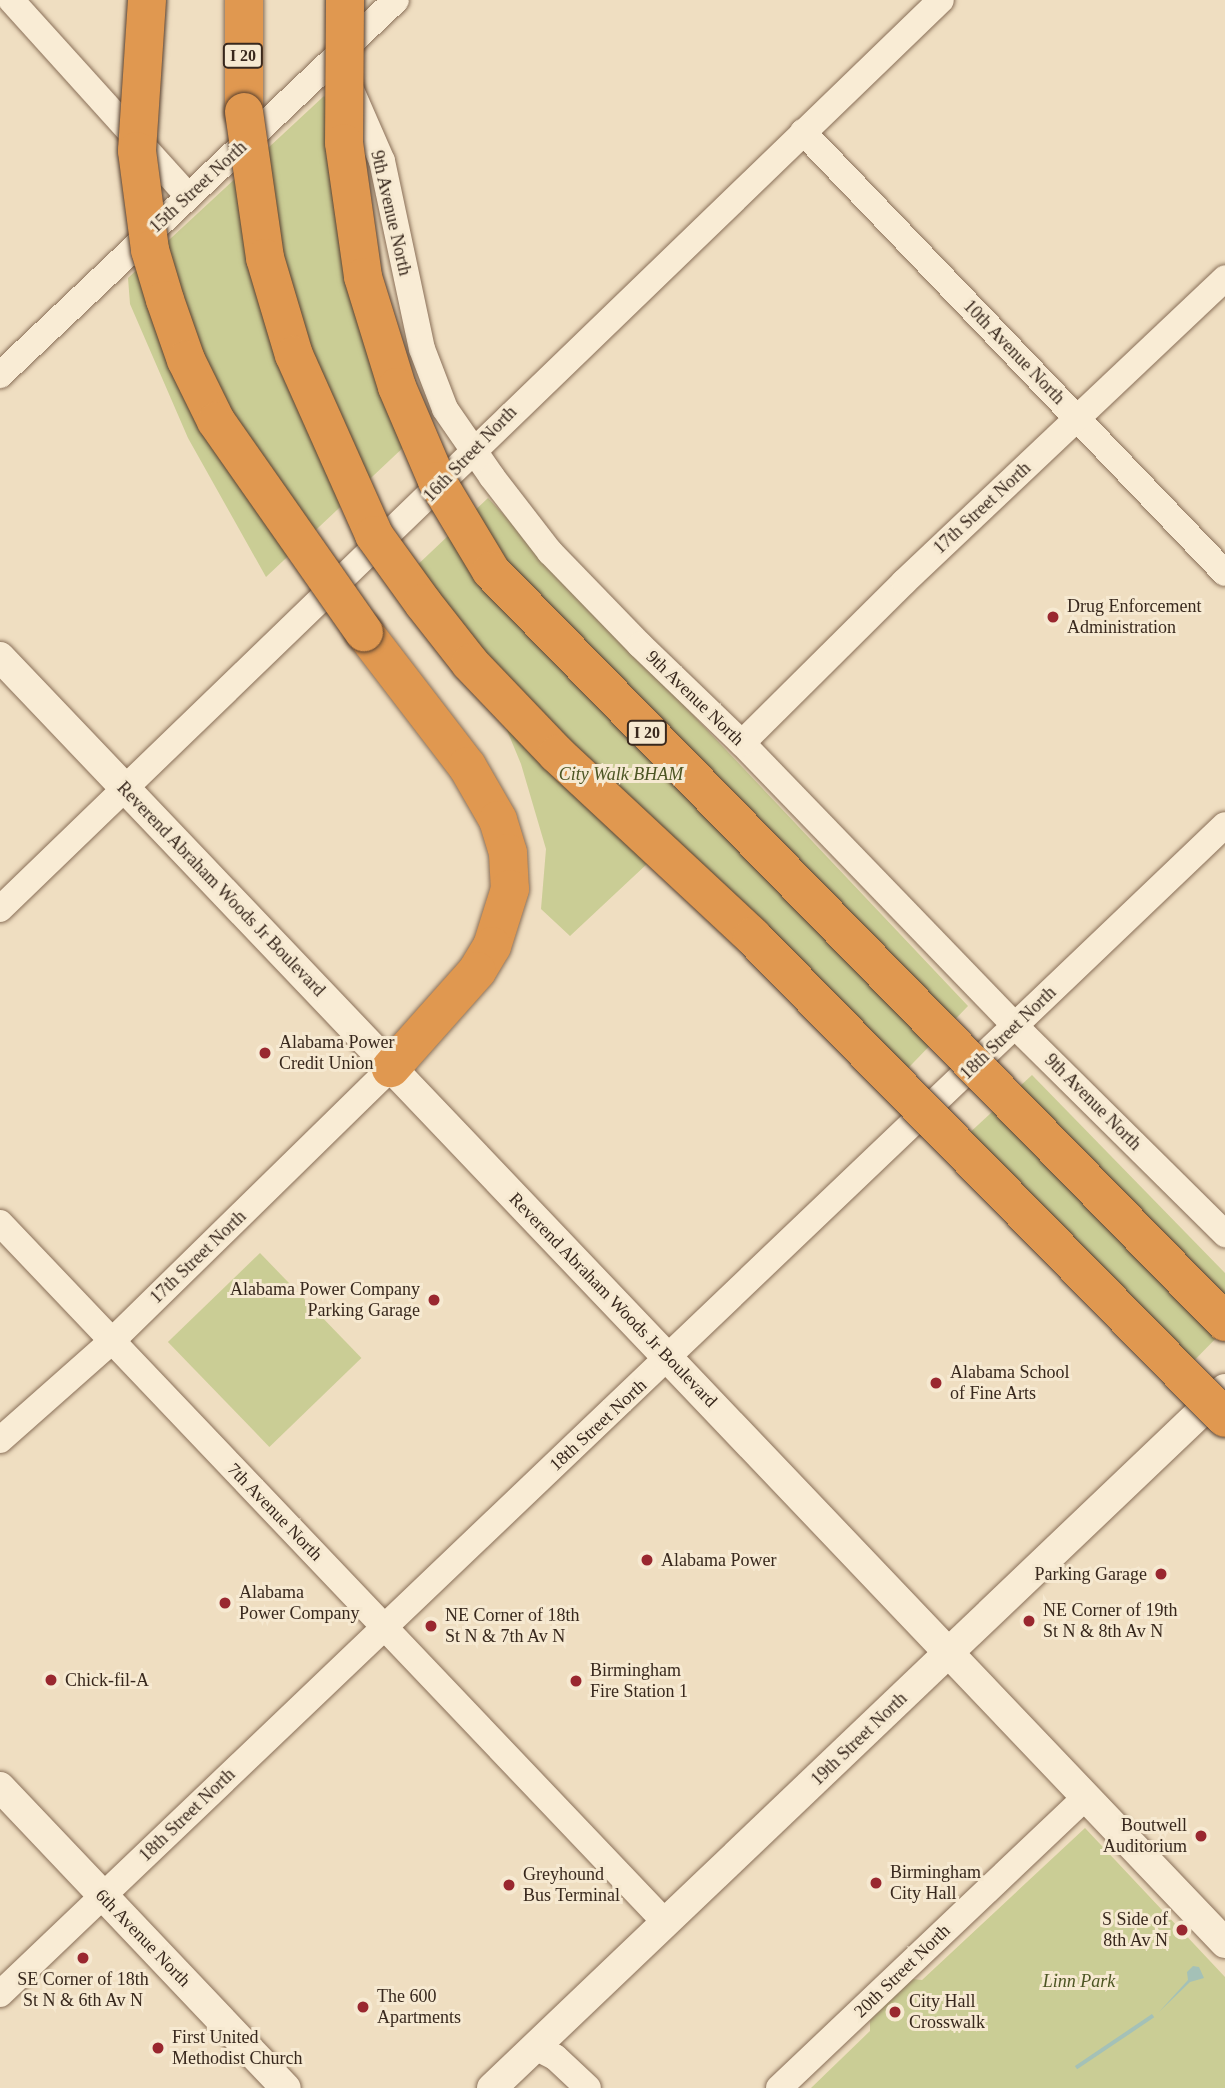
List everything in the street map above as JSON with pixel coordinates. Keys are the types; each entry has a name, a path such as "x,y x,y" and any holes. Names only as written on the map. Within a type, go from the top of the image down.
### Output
{"highway":[{"path":"147,0 137,151 150,250 186,360 216,421 364,632 467,766 498,820 508,853 510,890 492,946 468,981 391,1068"},
{"name":"I 20","path":"244,0 244,112 274,297 315,410 374,535 470,663 557,754 752,936 1225,1418"},
{"name":"I 20","path":"345,0 344,143 363,277 397,387 437,481 491,571 1225,1322"}],"main road":[{"name":"Reverend Abraham Woods Jr Boulevard","path":"0,657 1225,1943"},
{"name":"19th Street North","path":"492,2088 1225,1389"},
{"name":"6th Avenue North","path":"0,1787 286,2088"}],"street":[{"path":"11,0 188,196"},
{"name":"15th Street North","path":"0,375 396,0"},
{"name":"16th Street North","path":"0,909 475,453 505,417 941,0"},
{"name":"9th Avenue North","path":"334,59 359,102 382,161 422,349 445,409 550,552 742,743 1015,1026 1225,1234"},
{"name":"10th Avenue North","path":"803,132 1225,573"},
{"name":"17th Street North","path":"742,743 904,582 1225,278"},
{"name":"18th Street North","path":"0,1994 1225,825"},
{"name":"17th Street North","path":"0,1440 112,1341 391,1068"},
{"name":"7th Avenue North","path":"0,1223 666,1923"},
{"name":"20th Street North","path":"779,2088 1086,1797"},
{"path":"535,2047 555,2057 588,2088"}],"green space":[{"path":"324,96 349,135 364,217 426,426 266,577 188,438 130,304 128,278"},
{"name":"City Walk BHAM","path":"488,498 968,1006 887,1090 648,863 570,936 541,909 546,849 521,764 499,711 392,589"},
{"path":"1032,1075 1225,1273 1225,1329 1179,1376 952,1149"},
{"path":"260,1253 361,1358 269,1447 168,1342"},
{"name":"Linn Park","path":"1085,1828 1225,1977 1225,2088 811,2088 870,2031 870,2020 913,1979 922,1980"}],"water":[{"path":"1193,1966 1199,1967 1204,1978 1190,1982 1159,2012 1188,1980 1187,1972"},
{"path":"1152,2014 1154,2017 1077,2069 1075,2066"}],"place":[{"name":"Drug Enforcement Administration","path":"1053,617"},
{"name":"Alabama Power Credit Union","path":"265,1053"},
{"name":"Alabama Power Company Parking Garage","path":"434,1300"},
{"name":"Alabama School of Fine Arts","path":"936,1383"},
{"name":"Alabama Power","path":"647,1560"},
{"name":"Parking Garage","path":"1161,1574"},
{"name":"Alabama Power Company","path":"225,1603"},
{"name":"NE Corner of 19th St N & 8th Av N","path":"1029,1621"},
{"name":"NE Corner of 18th St N & 7th Av N","path":"431,1626"},
{"name":"Chick-fil-A","path":"51,1680"},
{"name":"Birmingham Fire Station 1","path":"576,1681"},
{"name":"Boutwell Auditorium","path":"1201,1836"},
{"name":"Birmingham City Hall","path":"876,1883"},
{"name":"Greyhound Bus Terminal","path":"509,1885"},
{"name":"S Side of 8th Av N","path":"1182,1930"},
{"name":"SE Corner of 18th St N & 6th Av N","path":"83,1958"},
{"name":"The 600 Apartments","path":"363,2007"},
{"name":"City Hall Crosswalk","path":"895,2012"},
{"name":"First United Methodist Church","path":"158,2048"}]}
